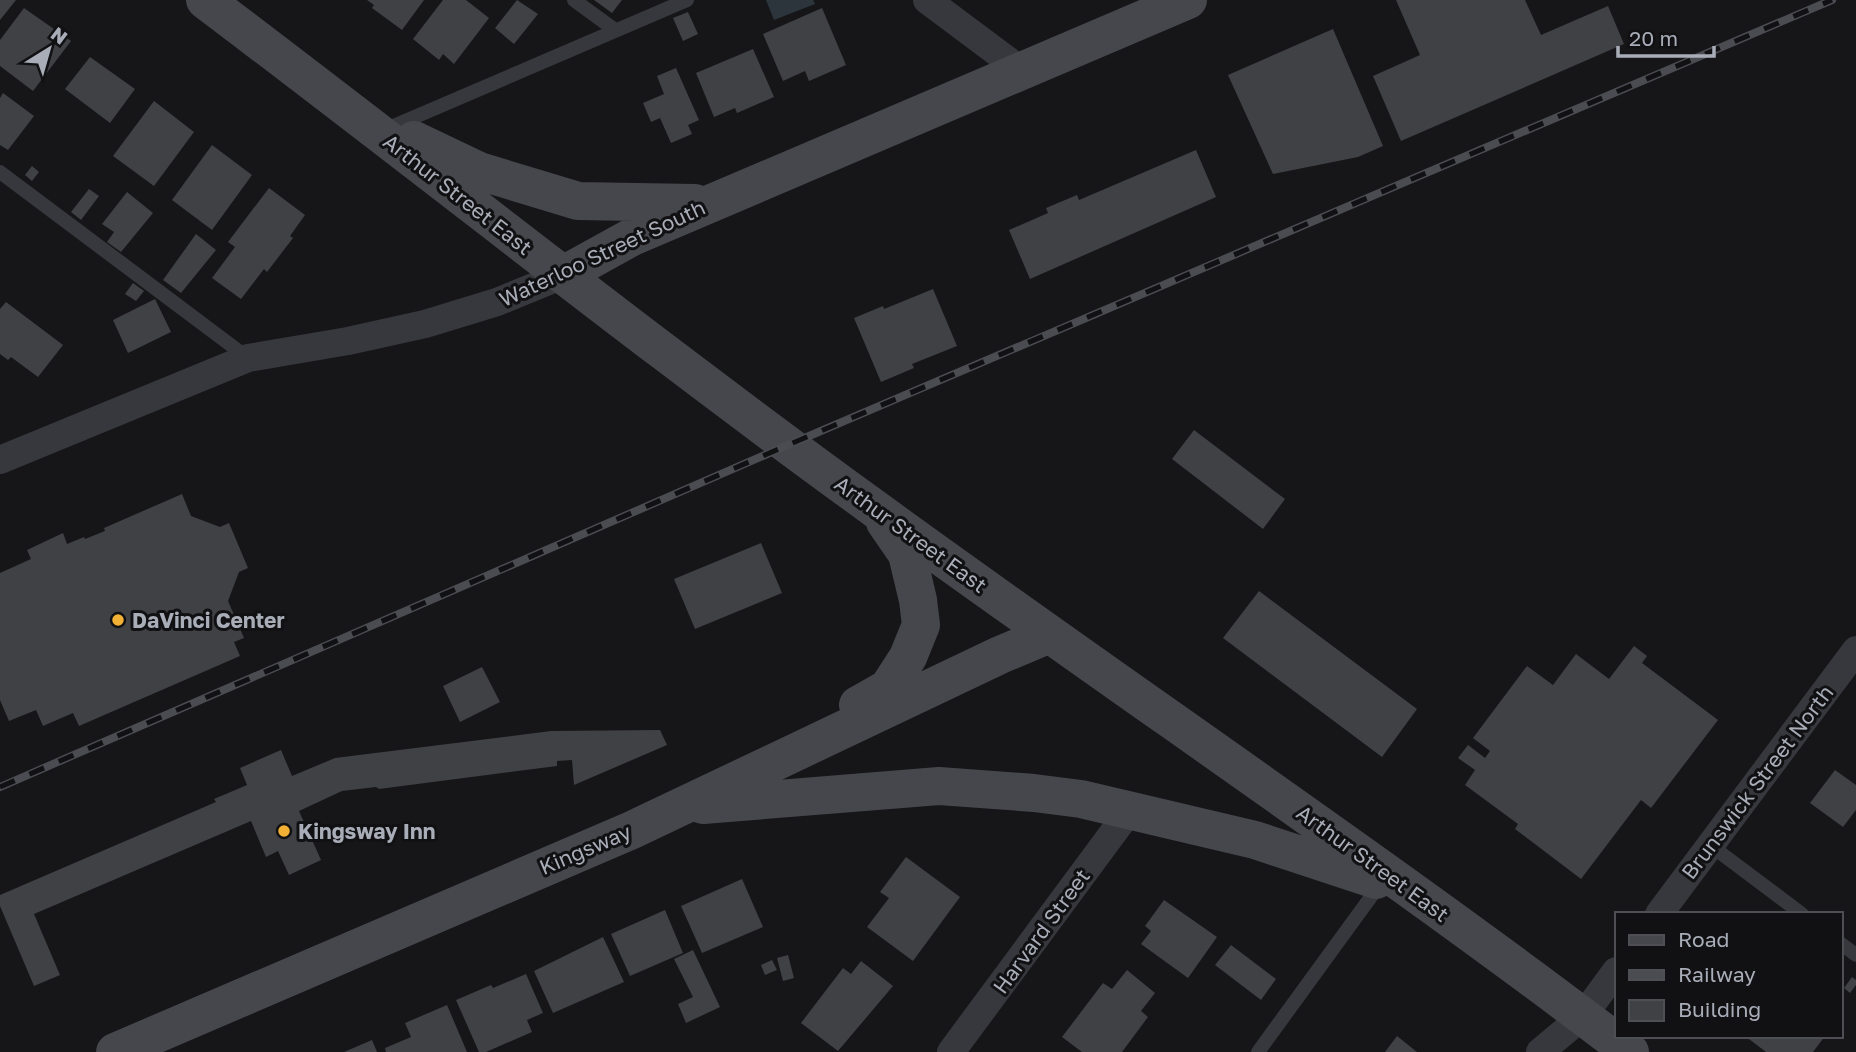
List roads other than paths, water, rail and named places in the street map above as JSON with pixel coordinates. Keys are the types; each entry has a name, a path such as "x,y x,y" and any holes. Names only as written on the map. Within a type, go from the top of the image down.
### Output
{"main road":[{"name":"Arthur Street East","path":"205,0 563,275 877,511 1630,1052"},
{"name":"Waterloo Street South","path":"563,275 632,236 1188,0"},
{"path":"348,109 480,171 578,201 711,203"},
{"path":"680,807 888,688 908,657 921,625 907,554 877,511"},
{"name":"Kingsway","path":"115,1052 680,807 1000,654 1050,634"},
{"path":"680,807 939,786 1045,794 1081,799 1255,840 1398,886"}],"street":[{"path":"927,0 1021,71"},
{"name":"Waterloo Street South","path":"0,460 248,358 348,341 425,324 497,303 563,275"},
{"name":"Brunswick Street North","path":"1660,912 1851,666"},
{"name":"Harvard Street","path":"951,1052 1130,810"},
{"path":"1540,1052 1583,1016 1615,972"}],"lane":[{"path":"574,0 615,30"},
{"path":"389,128 687,0"},
{"path":"0,172 248,358"},
{"path":"1710,845 1799,912"},
{"path":"1258,1052 1398,886"}],"railway":[{"path":"0,787 788,445 1832,0"}],"place":[{"name":"DaVinci Center","path":"118,620"},
{"name":"Kingsway Inn","path":"284,831"}]}
